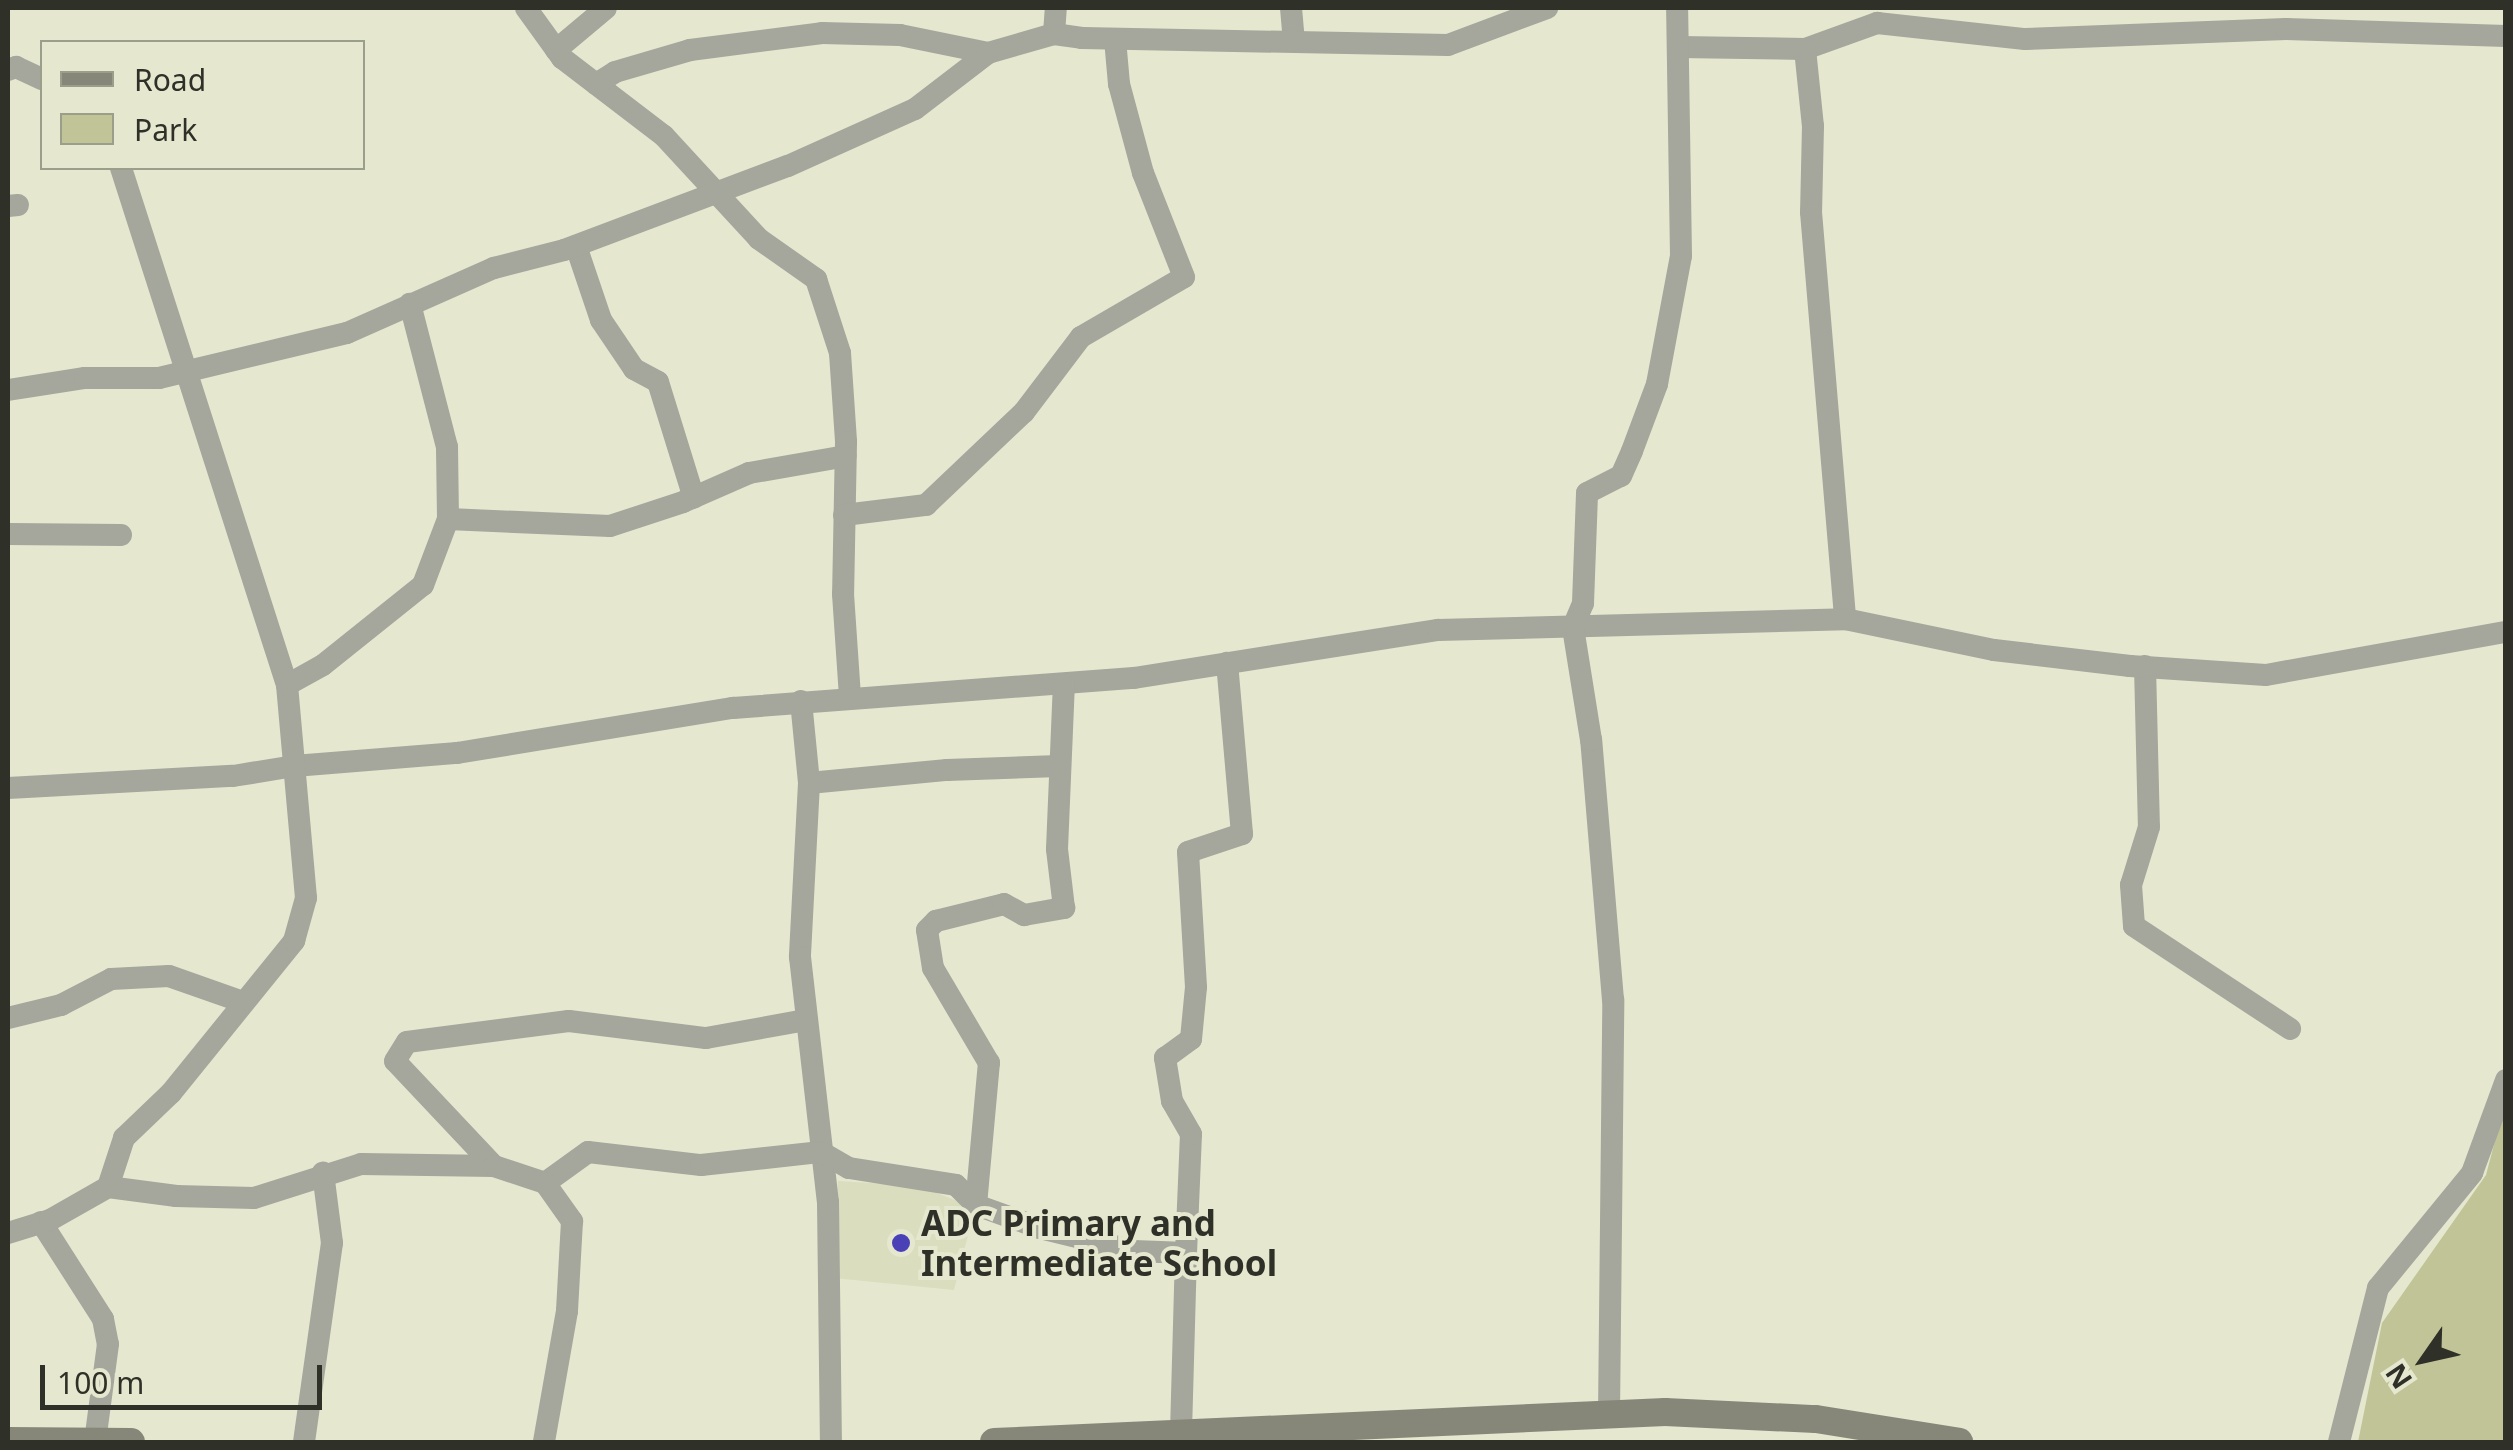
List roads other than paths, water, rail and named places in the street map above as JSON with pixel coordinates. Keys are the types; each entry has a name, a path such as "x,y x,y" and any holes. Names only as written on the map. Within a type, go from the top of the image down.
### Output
{"main road":[{"path":"994,1442 1386,1434 1665,1412 1816,1419 1959,1442"},
{"path":"8,1441 132,1442"}],"street":[{"path":"526,8 556,50 664,136 759,239 816,278 840,353 846,456 843,594 850,696"},
{"path":"556,50 606,8"},
{"path":"1054,34 1056,8"},
{"path":"1291,8 1294,40"},
{"path":"8,390 85,378 160,378 347,333 494,268 576,246 718,195 915,109 988,52 1054,34 1115,39 1448,45 1547,8"},
{"path":"1609,1415 1613,1000 1591,740 1574,627 1583,603 1587,494 1621,476 1632,451 1657,384 1682,256 1677,8"},
{"path":"1679,46 1805,49 1877,23 2025,38 2286,29 2506,36"},
{"path":"596,84 615,72 690,50 822,33 900,35 988,52"},
{"path":"844,515 926,504 1024,412 1081,336 1184,277 1143,173 1119,84 1115,39"},
{"path":"1805,49 1814,126 1813,248 1845,619"},
{"path":"8,70 16,67 40,77"},
{"path":"108,1188 124,1138 171,1092 294,941 306,898 287,685 122,170"},
{"path":"576,246 601,320 634,369 658,382 694,498"},
{"path":"287,685 323,665 422,585 448,519 447,447 410,304"},
{"path":"448,519 610,526 694,498 749,473 846,456"},
{"path":"8,534 121,534"},
{"path":"8,788 233,776 294,766 494,748 733,708 850,696 940,695 1064,684 1438,630 1845,619 1994,650 2266,676 2506,632"},
{"path":"1181,1436 1191,1134 1172,1101 1165,1058 1191,1039 1196,987 1188,852 1242,834 1227,663"},
{"path":"2145,666 2149,827 2131,885 2134,926 2290,1029"},
{"path":"976,1206 989,1063 933,968 927,930 936,921 1004,904 1024,914 1064,908 1057,849 1064,684"},
{"path":"801,701 809,783 800,957 830,1259 831,1442"},
{"path":"809,783 946,770 1059,766"},
{"path":"8,1018 61,1004 111,979 169,976 243,1002"},
{"path":"494,1166 395,1061 407,1042 569,1021 706,1038 806,1020"},
{"path":"2338,1442 2378,1288 2472,1173 2506,1080"},
{"path":"545,1182 588,1152 701,1165 821,1152 849,1168 956,1185 976,1206 1040,1228 1134,1251 1186,1253"},
{"path":"8,1232 42,1222 108,1188 176,1196 254,1198 361,1164 494,1166 545,1182 572,1221 567,1311 544,1442"},
{"path":"304,1442 332,1244 323,1173"},
{"path":"42,1222 103,1319 108,1344 94,1442"}],"place":[{"name":"ADC Primary and Intermediate School","path":"901,1243"}]}
